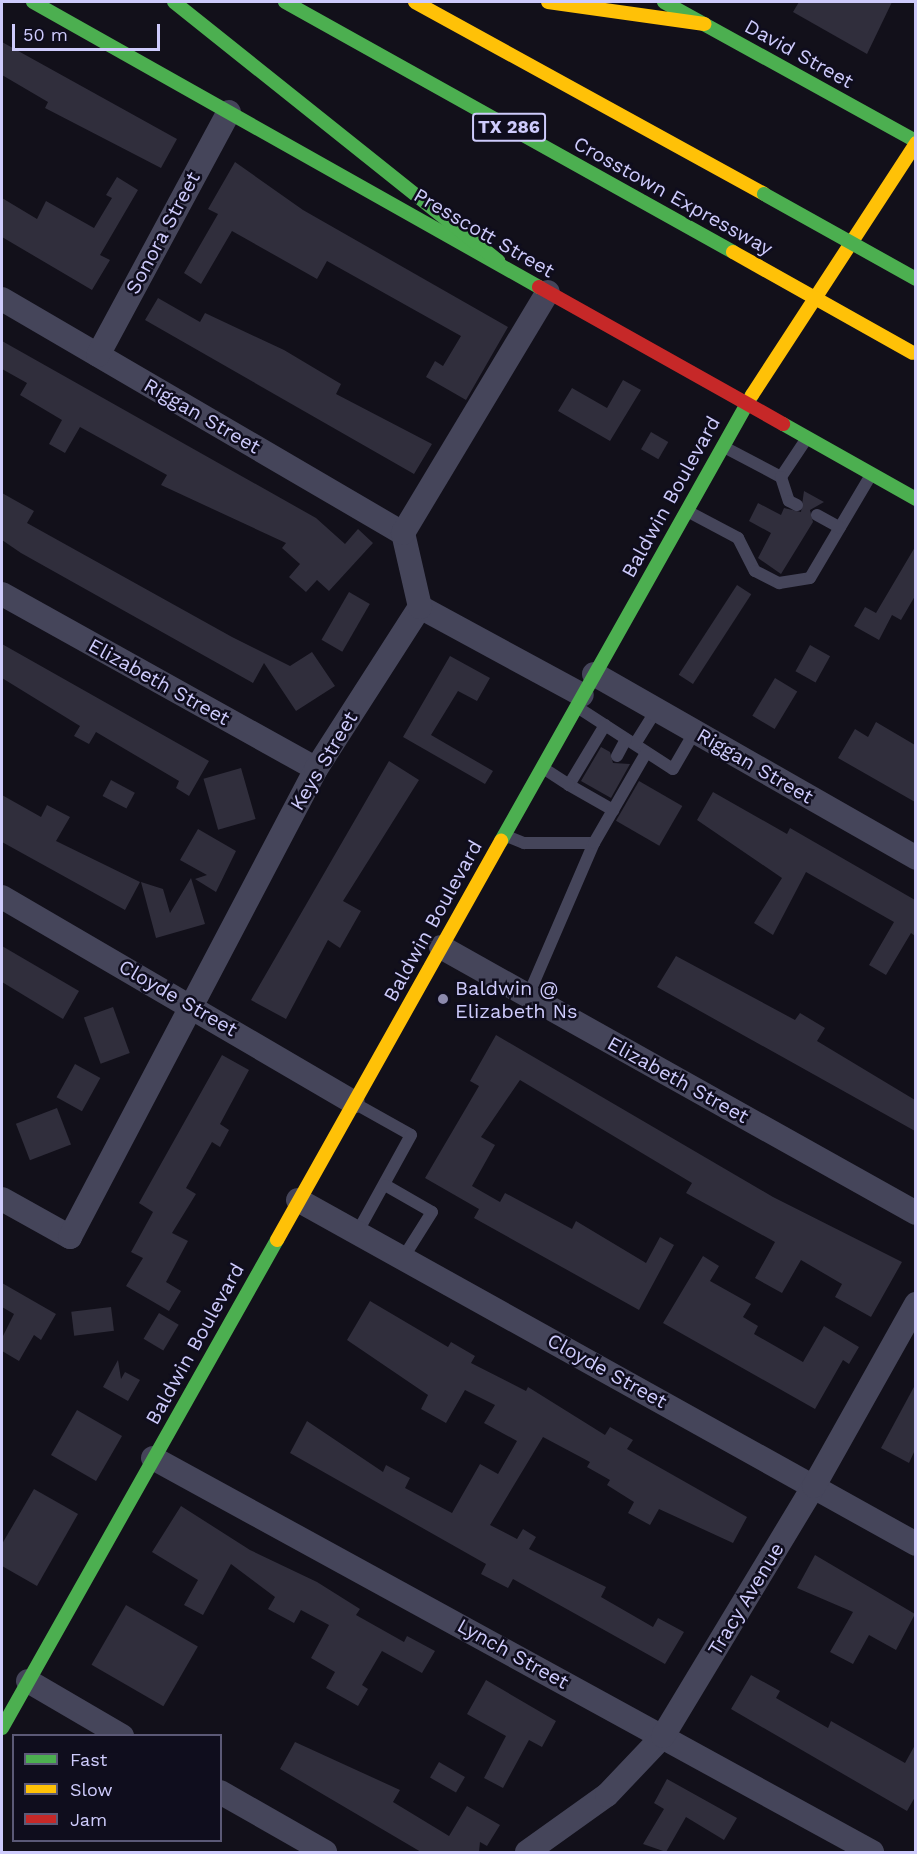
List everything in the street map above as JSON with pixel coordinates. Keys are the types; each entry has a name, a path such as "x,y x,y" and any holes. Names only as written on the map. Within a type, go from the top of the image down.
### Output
{"main road":[{"name":"Presscott Street","path":"33,2 498,261 915,499"},
{"path":"174,2 498,261"},
{"name":"Crosstown Expressway","path":"285,2 914,354"},
{"path":"415,2 915,279"},
{"path":"548,2 704,24"},
{"name":"David Street","path":"664,2 915,142"},
{"name":"Baldwin Boulevard","path":"2,1728 747,403 915,142"}],"street":[{"name":"Sonora Street","path":"98,355 229,112"},
{"path":"420,607 403,533 549,292"},
{"name":"Riggan Street","path":"2,299 403,533"},
{"name":"Elizabeth Street","path":"2,594 316,769"},
{"name":"Riggan Street","path":"420,607 584,692 656,710 915,858"},
{"name":"Keys Street","path":"2,1199 70,1237 190,1004 316,769 420,607"},
{"name":"Cloyde Street","path":"2,897 190,1004 353,1102"},
{"name":"Elizabeth Street","path":"441,947 915,1213"},
{"name":"Cloyde Street","path":"298,1200 915,1544"},
{"name":"Tracy Avenue","path":"527,1852 607,1795 663,1736 814,1486 915,1304"},
{"name":"Lynch Street","path":"153,1458 872,1852"},
{"path":"28,1682 119,1734"},
{"path":"222,1793 325,1852"}],"lane":[{"path":"781,477 807,437"},
{"path":"723,446 781,477 789,501 796,506"},
{"path":"686,510 738,538 755,571 779,583 810,578 872,474"},
{"path":"817,515 840,528"},
{"path":"584,692 605,725 673,769 695,731"},
{"path":"617,756 656,710"},
{"path":"569,785 605,725"},
{"path":"528,996 594,843 646,753"},
{"path":"541,766 569,785 595,794 613,810"},
{"path":"504,835 524,843 594,843"},
{"path":"353,1102 411,1135 357,1233"},
{"path":"385,1185 432,1212 403,1258"}],"building":[{"path":"799,2 892,2 867,54 793,12"},
{"path":"2,42 177,139 161,168 45,108 48,102 2,75"},
{"path":"235,162 303,210 508,327 466,400 426,377 435,361 443,366 461,336 327,261 317,279 232,231 201,284 184,273 218,214 208,209"},
{"path":"117,177 138,190 100,255 110,260 92,290 2,237 2,198 37,219 46,201 94,228 112,198 106,195"},
{"path":"158,298 200,322 205,313 284,350 341,384 336,394 432,444 414,474 145,320"},
{"path":"2,341 316,518 345,544 358,529 373,543 329,591 317,580 306,592 289,577 300,564 282,548 286,543 161,485 167,475 80,427 65,453 49,444 62,420 20,395 27,383 2,369"},
{"path":"623,380 641,390 610,441 558,411 572,388 607,408"},
{"path":"651,432 668,442 658,459 641,449"},
{"path":"804,491 824,502 810,510 813,522 781,574 758,558 771,533 749,521 758,503 781,515 784,508 801,512"},
{"path":"2,493 34,511 27,523 232,637 290,666 312,652 335,686 296,711 264,663 253,683 21,553 2,540"},
{"path":"915,547 915,596 901,620 892,615 879,640 854,626 865,607 876,613"},
{"path":"737,585 751,594 693,684 679,675"},
{"path":"349,592 370,604 342,652 322,640"},
{"path":"2,644 209,761 189,796 176,788 179,781 96,732 89,744 74,736 80,726 2,678"},
{"path":"810,645 830,656 816,682 795,671"},
{"path":"450,656 490,678 477,701 458,691 431,735 493,771 485,784 403,737"},
{"path":"775,678 797,691 775,729 752,716"},
{"path":"876,722 915,745 915,802 838,758 855,729 868,737"},
{"path":"601,747 610,752 613,763 630,764 611,798 581,781"},
{"path":"389,761 419,780 343,901 361,911 340,948 328,940 286,1019 251,1000"},
{"path":"241,768 256,819 218,830 204,779"},
{"path":"111,780 135,793 126,809 103,796"},
{"path":"639,781 682,806 659,846 616,821"},
{"path":"713,792 787,834 790,828 915,900 915,936 911,933 886,975 869,965 894,922 806,872 773,935 754,923 782,878 697,820"},
{"path":"2,795 41,817 47,805 70,817 56,841 140,882 125,910 2,842"},
{"path":"198,829 236,851 216,892 195,879 207,875 180,860"},
{"path":"191,878 205,924 156,938 141,882 163,889 170,913"},
{"path":"2,946 79,991 63,1019 2,982"},
{"path":"676,956 795,1020 800,1013 825,1028 817,1041 915,1100 915,1131 657,987"},
{"path":"113,1007 130,1053 101,1064 84,1018"},
{"path":"496,1035 773,1197 902,1262 871,1317 835,1297 842,1284 801,1260 782,1293 755,1278 775,1242 686,1193 692,1183 520,1080 481,1137 495,1145 472,1186 500,1202 505,1193 572,1229 576,1221 646,1263 660,1237 674,1245 639,1310 474,1218 479,1209 425,1178 479,1086 470,1081"},
{"path":"222,1055 249,1070 220,1124 229,1130 220,1147 212,1142 186,1188 196,1194 172,1233 188,1241 166,1282 181,1291 169,1311 126,1286 143,1258 131,1252 153,1212 139,1203"},
{"path":"75,1064 100,1078 82,1111 57,1097"},
{"path":"57,1108 71,1144 30,1160 16,1124"},
{"path":"703,1256 719,1266 710,1281 751,1304 743,1317 758,1326 754,1334 803,1362 824,1326 859,1347 849,1364 843,1360 815,1409 663,1323"},
{"path":"2,1283 56,1314 41,1340 34,1335 19,1361 2,1351 2,1338 14,1314 2,1307"},
{"path":"370,1301 448,1347 451,1342 475,1356 471,1363 526,1391 528,1387 605,1435 610,1427 633,1440 627,1449 747,1517 733,1543 659,1509 650,1525 628,1513 634,1502 607,1485 610,1480 587,1467 590,1462 543,1437 490,1525 517,1539 523,1529 536,1537 529,1549 606,1587 601,1597 653,1627 658,1618 684,1632 665,1664 513,1579 508,1588 481,1574 486,1564 290,1453 307,1421 383,1472 386,1465 410,1478 405,1488 452,1513 480,1464 498,1474 517,1441 484,1423 495,1405 465,1390 446,1423 421,1409 428,1395 347,1340"},
{"path":"111,1307 114,1331 74,1336 71,1312"},
{"path":"159,1313 179,1325 163,1351 144,1339"},
{"path":"118,1360 121,1379 125,1372 140,1380 128,1401 103,1387"},
{"path":"915,1385 915,1450 909,1463 881,1448"},
{"path":"77,1410 122,1436 96,1481 51,1455"},
{"path":"34,1489 78,1514 37,1586 2,1566 2,1544"},
{"path":"181,1506 250,1550 317,1582 360,1609 356,1615 404,1642 407,1636 435,1651 422,1673 382,1651 362,1685 368,1689 358,1706 326,1688 335,1672 311,1658 329,1625 301,1610 294,1623 268,1609 275,1597 231,1564 203,1615 184,1605 198,1580 152,1552"},
{"path":"815,1555 915,1614 896,1650 869,1635 853,1664 830,1652 853,1612 797,1588"},
{"path":"126,1605 198,1646 163,1706 92,1665"},
{"path":"751,1675 780,1691 776,1698 828,1728 831,1721 905,1763 915,1745 915,1797 907,1811 731,1709"},
{"path":"486,1680 556,1721 542,1747 529,1740 503,1788 484,1778 506,1736 467,1714"},
{"path":"295,1742 400,1790 393,1802 449,1836 467,1806 500,1825 487,1846 480,1842 479,1852 421,1852 280,1769"},
{"path":"439,1762 465,1777 456,1793 430,1778"},
{"path":"667,1779 737,1818 724,1840 686,1817 666,1852 643,1844 664,1809 654,1803"}],"traffic: fast":[{"path":"33,2 539,287"},
{"path":"174,2 498,261"},
{"path":"285,2 733,252"},
{"path":"664,2 916,141"},
{"path":"764,194 916,279"},
{"path":"501,841 752,395"},
{"path":"783,424 916,499"},
{"path":"2,1728 277,1240"}],"traffic: slow":[{"path":"415,2 764,194"},
{"path":"548,2 704,24"},
{"path":"752,395 916,143"},
{"path":"733,252 913,353"},
{"path":"277,1240 501,841"}],"traffic: jam":[{"path":"539,287 783,424"}],"place":[{"name":"Baldwin @ Elizabeth Ns","path":"443,999"}]}
